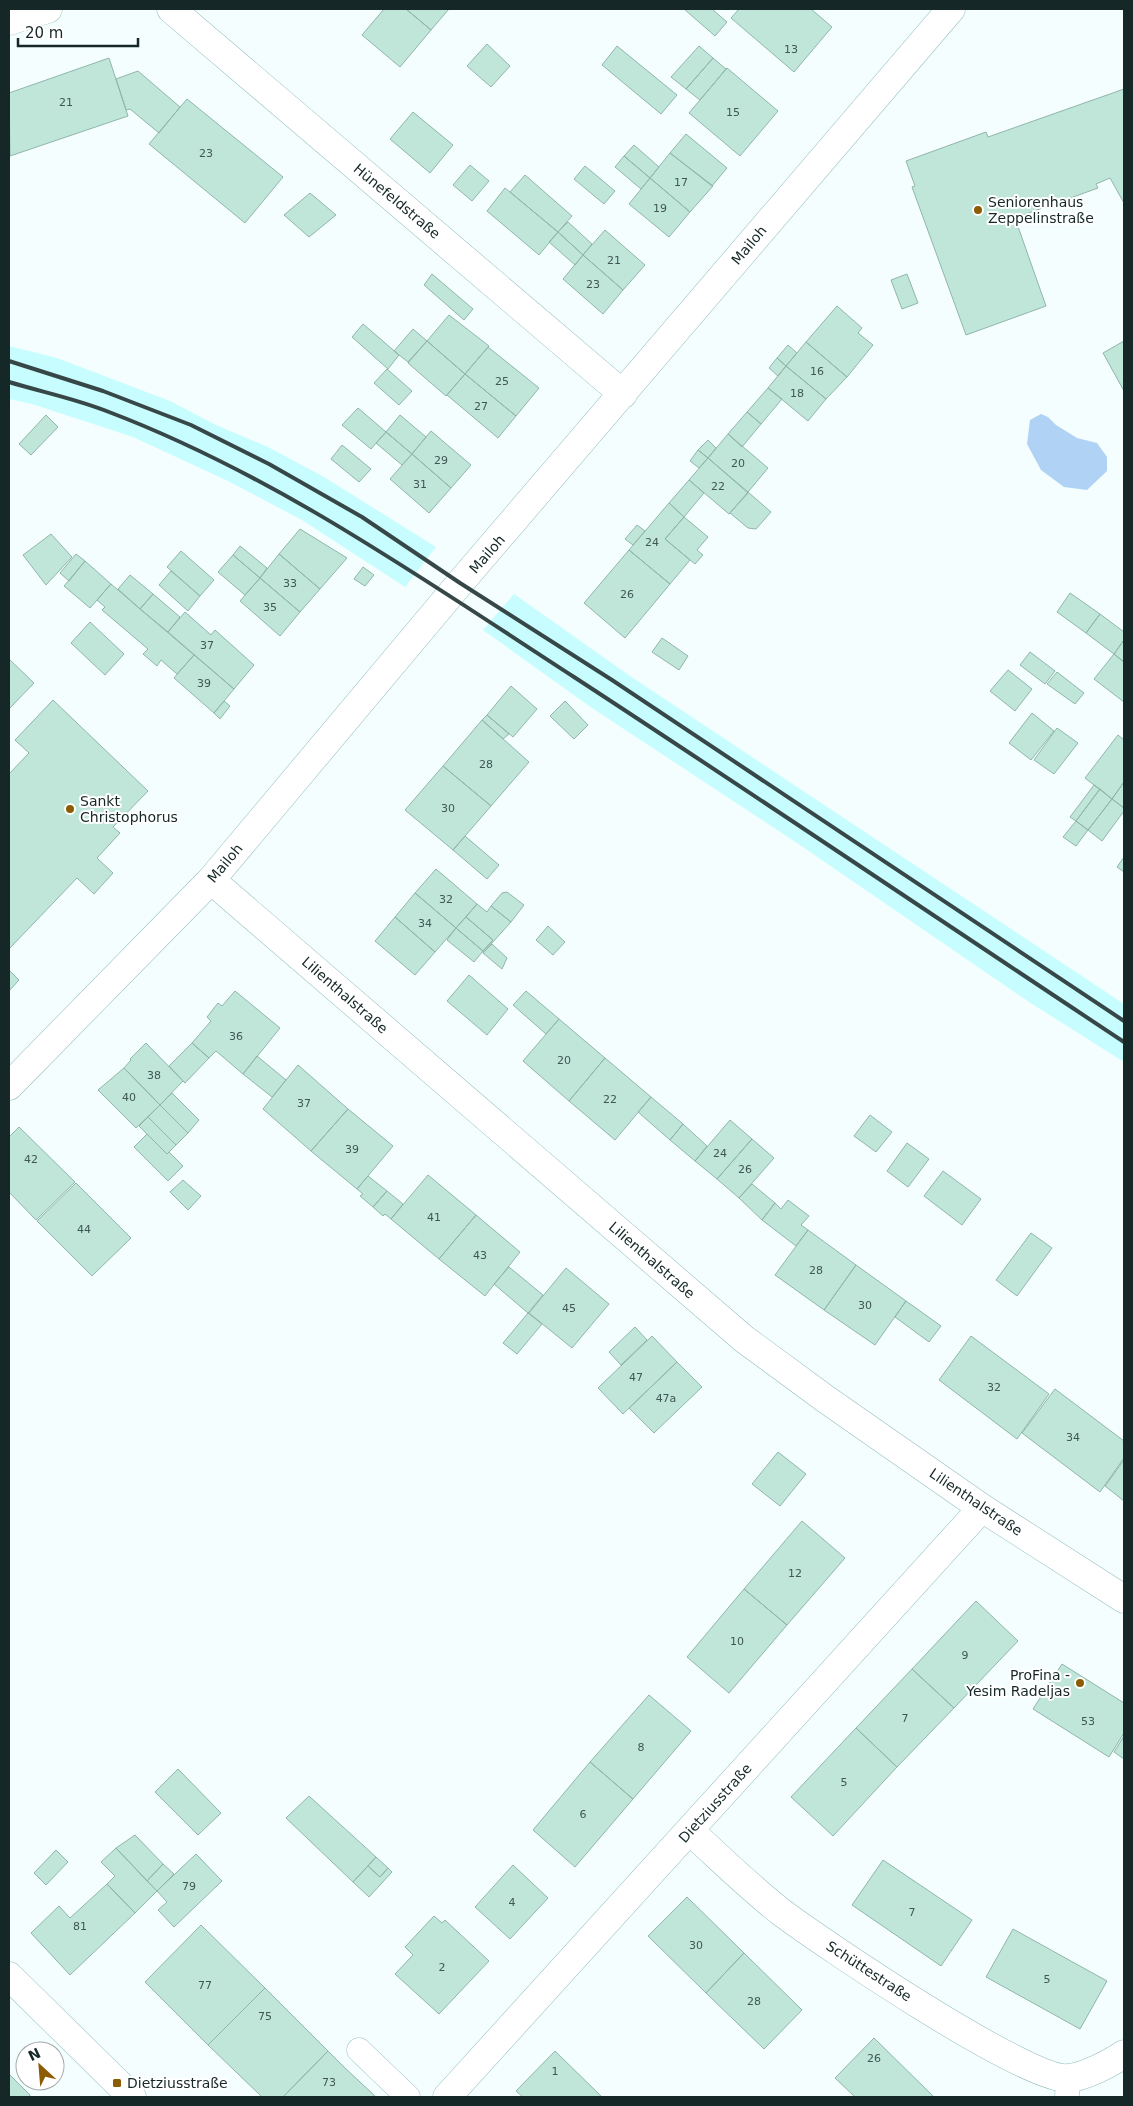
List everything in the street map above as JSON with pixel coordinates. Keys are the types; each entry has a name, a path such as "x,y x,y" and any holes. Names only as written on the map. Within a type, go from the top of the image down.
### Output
{"street":[{"path":"9,21 48,9"},
{"name":"Hünefeldstraße","path":"171,9 623,394"},
{"name":"Mailoh","path":"9,1086 211,880 951,9"},
{"name":"Lilienthalstraße","path":"211,880 744,1339 827,1400 982,1508 1124,1599"},
{"name":"Dietziusstraße","path":"447,2097 982,1508"},
{"name":"Schüttestraße","path":"690,1831 780,1911 874,1976 980,2041 1067,2088 1124,2054"},
{"path":"9,1976 132,2097"}],"lane":[{"path":"359,2050 408,2097"}],"shaded area":[{"path":"9,346 57,358 170,401 216,425 268,447 324,477 436,547 405,587 302,520 228,481 133,437 32,404 9,399"},
{"path":"1041,414 1077,438 1097,443 1107,457 1107,471 1087,490 1064,487 1041,470 1027,444 1030,420"},
{"path":"514,594 630,676 1124,1004 1124,1062 1029,1002 797,843 592,708 483,630"}],"building":[{"path":"384,9 406,9 431,30 400,67 362,35"},
{"path":"406,9 449,9 431,30"},
{"path":"684,9 712,9 727,22 715,36"},
{"path":"739,9 811,9 832,27 794,72 731,18"},
{"path":"487,44 510,66 491,87 467,66"},
{"path":"617,46 677,95 661,114 602,65"},
{"path":"699,46 713,58 686,89 671,77"},
{"path":"109,58 128,116 10,156 9,93"},
{"path":"713,58 726,69 700,100 686,89"},
{"path":"727,68 778,111 740,156 689,113"},
{"path":"138,71 180,107 159,133 130,109 126,110 116,79"},
{"name":"Seniorenhaus Zeppelinstraße","path":"1124,89 1124,203 1110,178 1096,184 1098,188 1015,218 1046,306 966,335 912,187 915,186 906,161 986,132 988,137"},
{"path":"187,99 283,177 245,223 149,144"},
{"path":"413,112 453,145 430,173 390,139"},
{"path":"686,134 727,168 712,186 670,153"},
{"path":"634,145 659,167 650,178 624,156"},
{"path":"670,153 713,186 690,212 650,178"},
{"path":"624,156 650,178 641,189 615,167"},
{"path":"470,165 489,181 472,201 453,185"},
{"path":"585,166 615,191 604,204 574,179"},
{"path":"525,175 572,216 558,232 510,192"},
{"path":"650,178 690,212 669,237 629,204"},
{"path":"505,188 558,232 539,255 487,211"},
{"path":"310,193 336,215 309,237 284,215"},
{"path":"568,222 592,244 583,255 558,232"},
{"path":"605,230 645,265 623,290 583,255"},
{"path":"558,232 583,255 575,265 549,242"},
{"path":"583,255 623,290 603,314 563,279"},
{"path":"432,274 473,309 464,320 424,285"},
{"path":"907,274 918,303 902,309 891,280"},
{"path":"837,306 862,328 858,333 873,345 847,377 806,342"},
{"path":"449,315 489,346 465,374 427,341"},
{"path":"363,324 399,355 388,369 352,337"},
{"path":"413,329 427,341 408,362 394,351"},
{"path":"427,341 465,374 446,396 408,363"},
{"path":"1124,341 1124,391 1103,353"},
{"path":"806,342 847,377 826,399 786,366"},
{"path":"788,345 797,353 786,366 777,358"},
{"path":"488,347 539,388 516,416 465,374"},
{"path":"777,358 786,366 778,376 769,368"},
{"path":"786,366 826,399 808,421 768,388"},
{"path":"387,369 412,391 399,405 374,383"},
{"path":"465,374 516,416 498,438 447,395"},
{"path":"768,388 782,399 761,424 747,412"},
{"path":"358,408 386,432 371,449 342,425"},
{"path":"747,412 761,424 742,447 728,434"},
{"path":"46,415 58,427 31,455 19,444"},
{"path":"400,415 426,437 412,454 386,432"},
{"path":"431,431 471,465 451,488 412,454"},
{"path":"386,432 412,454 402,465 376,443"},
{"path":"728,434 768,468 748,492 708,458"},
{"path":"708,440 716,448 708,458 698,450"},
{"path":"342,445 371,469 359,482 331,459"},
{"path":"698,450 708,458 699,468 690,461"},
{"path":"412,454 451,488 429,513 390,479"},
{"path":"708,458 748,493 729,514 689,480"},
{"path":"689,480 704,493 684,517 669,503"},
{"path":"748,492 771,512 756,529 748,528 730,513"},
{"path":"669,503 684,517 665,539 690,560 670,584 629,550"},
{"path":"684,517 708,537 697,550 703,555 695,564 665,539"},
{"path":"637,525 645,531 633,545 625,539"},
{"path":"300,529 347,558 320,589 279,554"},
{"path":"51,534 72,557 46,585 23,555"},
{"path":"240,546 267,568 260,578 233,555"},
{"path":"629,550 670,584 625,638 584,603"},
{"path":"181,551 214,580 200,596 167,567"},
{"path":"76,554 85,561 69,581 60,573"},
{"path":"279,554 320,589 300,612 260,578"},
{"path":"233,555 260,578 245,595 218,572"},
{"path":"85,561 111,584 90,608 64,586"},
{"path":"363,567 374,575 365,586 354,579"},
{"path":"171,571 200,596 188,611 159,585"},
{"path":"130,575 153,594 140,609 118,589"},
{"path":"260,578 300,612 280,636 240,601"},
{"path":"111,584 194,655 177,674 161,660 157,666 143,654 148,649 102,610 105,607 97,600"},
{"path":"1070,593 1100,614 1086,633 1057,612"},
{"path":"153,594 180,617 168,632 140,609"},
{"path":"185,612 211,635 215,630 254,665 234,689 168,632"},
{"path":"1100,614 1124,632 1124,640 1114,654 1086,633"},
{"path":"90,622 124,654 105,675 71,643"},
{"path":"662,638 688,656 679,670 652,652"},
{"path":"1124,640 1124,662 1114,654"},
{"path":"1030,652 1055,671 1045,684 1020,665"},
{"path":"1114,654 1124,662 1124,702 1094,679"},
{"path":"194,655 234,689 214,713 174,678"},
{"path":"9,659 34,683 9,709"},
{"path":"1008,670 1032,689 1015,711 990,691"},
{"path":"1057,672 1084,693 1075,704 1047,684"},
{"path":"511,686 537,709 513,737 487,715"},
{"name":"Sankt Christophorus","path":"53,700 148,791 113,827 120,833 97,858 113,873 94,894 77,878 9,949 9,774 29,753 15,740"},
{"path":"224,701 230,706 220,719 214,713"},
{"path":"565,701 588,725 574,739 550,716"},
{"path":"1032,713 1054,731 1031,760 1009,743"},
{"path":"487,715 509,734 503,739 482,720"},
{"path":"482,720 529,762 491,806 443,766"},
{"path":"1057,728 1078,743 1054,774 1034,760"},
{"path":"1118,735 1124,740 1124,782 1112,799 1085,778"},
{"path":"443,766 491,806 453,850 405,810"},
{"path":"1124,782 1124,808 1112,799"},
{"path":"1094,785 1100,789 1076,821 1070,817"},
{"path":"1100,789 1112,799 1088,830 1076,821"},
{"path":"1112,799 1124,808 1124,811 1102,841 1088,830"},
{"path":"1076,821 1088,830 1076,846 1063,837"},
{"path":"465,836 499,865 487,879 453,850"},
{"path":"1124,857 1124,872 1117,867"},
{"path":"436,869 477,904 456,928 415,893"},
{"path":"507,892 524,905 511,922 491,906 502,893"},
{"path":"415,893 456,928 435,952 395,917"},
{"path":"477,904 487,912 491,906 511,922 483,953 493,940 466,917"},
{"path":"395,917 435,952 415,975 375,941"},
{"path":"466,917 493,940 483,951 456,928"},
{"path":"548,926 565,942 553,955 536,940"},
{"path":"456,928 483,951 474,962 447,940"},
{"path":"492,944 507,958 502,969 483,953"},
{"path":"9,970 19,980 9,991"},
{"path":"469,975 508,1009 487,1035 447,1001"},
{"path":"235,991 280,1028 243,1074 216,1051 209,1058 192,1043 211,1021 207,1017 218,1003 222,1006"},
{"path":"526,991 559,1019 546,1034 513,1005"},
{"path":"559,1019 605,1058 569,1101 523,1061"},
{"path":"146,1043 183,1081 160,1105 124,1068"},
{"path":"192,1043 209,1058 185,1083 169,1066"},
{"path":"257,1056 286,1080 272,1097 243,1074"},
{"path":"605,1058 651,1097 615,1140 569,1101"},
{"path":"298,1065 348,1109 311,1151 263,1109"},
{"path":"124,1068 160,1105 136,1128 98,1090"},
{"path":"172,1093 199,1120 188,1133 160,1105"},
{"path":"651,1097 683,1124 670,1140 638,1112"},
{"path":"160,1105 188,1133 176,1145 148,1117"},
{"path":"348,1109 393,1146 357,1189 311,1151"},
{"path":"870,1115 892,1132 876,1152 854,1136"},
{"path":"148,1117 176,1145 167,1154 139,1126"},
{"path":"730,1120 752,1139 717,1179 695,1161"},
{"path":"683,1124 707,1146 695,1161 670,1140"},
{"path":"19,1127 75,1182 36,1220 9,1192 9,1137"},
{"path":"147,1134 167,1154 169,1152 183,1166 168,1181 134,1147"},
{"path":"752,1139 774,1158 739,1198 717,1179"},
{"path":"907,1143 929,1159 908,1187 887,1171"},
{"path":"943,1171 981,1199 962,1225 924,1196"},
{"path":"428,1175 476,1215 439,1259 391,1219"},
{"path":"368,1176 387,1191 373,1207 360,1196 363,1194 357,1189"},
{"path":"183,1180 201,1196 188,1210 170,1192"},
{"path":"76,1183 131,1238 92,1276 37,1221"},
{"path":"752,1184 775,1203 762,1220 739,1198"},
{"path":"387,1191 403,1204 391,1219 385,1214 383,1216 373,1207"},
{"path":"788,1200 809,1216 801,1225 808,1230 796,1246 762,1220 775,1203 781,1209"},
{"path":"476,1215 520,1252 485,1296 439,1259"},
{"path":"808,1230 856,1265 824,1310 775,1275"},
{"path":"1031,1233 1052,1248 1017,1296 996,1280"},
{"path":"856,1265 906,1301 875,1345 824,1310"},
{"path":"509,1267 543,1295 528,1313 494,1284"},
{"path":"566,1268 609,1304 572,1348 529,1313"},
{"path":"906,1301 941,1326 929,1342 895,1317"},
{"path":"528,1313 542,1324 517,1354 503,1343"},
{"path":"635,1327 647,1340 621,1365 609,1352"},
{"path":"652,1336 677,1362 623,1414 598,1388"},
{"path":"971,1336 1049,1394 1017,1439 939,1380"},
{"path":"677,1362 702,1387 654,1433 629,1408"},
{"path":"1055,1389 1124,1441 1124,1458 1100,1492 1022,1433"},
{"path":"778,1452 806,1474 780,1506 752,1484"},
{"path":"1124,1460 1124,1501 1105,1486"},
{"path":"802,1521 845,1558 787,1625 744,1589"},
{"path":"744,1589 787,1625 729,1693 687,1657"},
{"path":"976,1601 1018,1641 954,1708 912,1669"},
{"path":"1062,1664 1124,1703 1124,1733 1109,1757 1033,1709"},
{"path":"912,1669 954,1708 897,1767 856,1728"},
{"path":"649,1695 691,1731 633,1799 590,1762"},
{"path":"856,1728 897,1767 833,1836 791,1797"},
{"path":"1124,1736 1124,1759 1114,1752"},
{"path":"590,1762 633,1799 575,1867 533,1830"},
{"path":"178,1769 221,1813 198,1835 155,1792"},
{"path":"309,1796 376,1857 353,1882 286,1818"},
{"path":"135,1835 163,1864 147,1881 116,1848"},
{"path":"116,1848 157,1891 135,1913 107,1884 115,1876 101,1862"},
{"path":"56,1850 68,1862 46,1885 34,1873"},
{"path":"196,1854 222,1881 174,1927 158,1910 167,1902 157,1891"},
{"path":"376,1857 388,1868 380,1877 368,1866"},
{"path":"883,1860 972,1920 941,1966 852,1905"},
{"path":"163,1864 174,1874 157,1891 147,1881"},
{"path":"513,1865 548,1898 510,1939 475,1907"},
{"path":"368,1866 380,1877 388,1868 392,1872 369,1897 353,1882"},
{"path":"107,1884 135,1913 70,1975 31,1933 59,1906 70,1918"},
{"path":"687,1897 744,1953 706,1993 648,1936"},
{"path":"434,1916 442,1923 445,1920 489,1961 439,2014 395,1974 413,1955 405,1947"},
{"path":"201,1925 265,1988 208,2045 145,1982"},
{"path":"1013,1929 1107,1981 1080,2029 986,1977"},
{"path":"744,1953 802,2010 764,2049 706,1993"},
{"path":"265,1988 328,2051 283,2097 262,2097 208,2045"},
{"path":"874,2038 934,2097 855,2097 835,2078"},
{"path":"328,2051 344,2067 376,2097 283,2097"},
{"path":"555,2051 602,2097 523,2097 516,2091"},
{"path":"9,2074 15,2080 15,2091 26,2091 30,2095 29,2097 9,2097"}],"railway":[{"path":"9,361 103,391 191,425 269,464 362,517 460,583 612,680 1124,1021"},
{"path":"9,382 97,407 171,438 290,498 348,532 643,722 1124,1042"}],"place":[{"name":"Seniorenhaus Zeppelinstraße","path":"978,210"},
{"name":"Sankt Christophorus","path":"70,809"},
{"name":"ProFina - Yesim Radeljas","path":"1080,1683"},
{"name":"Dietziusstraße","path":"117,2083"}]}
